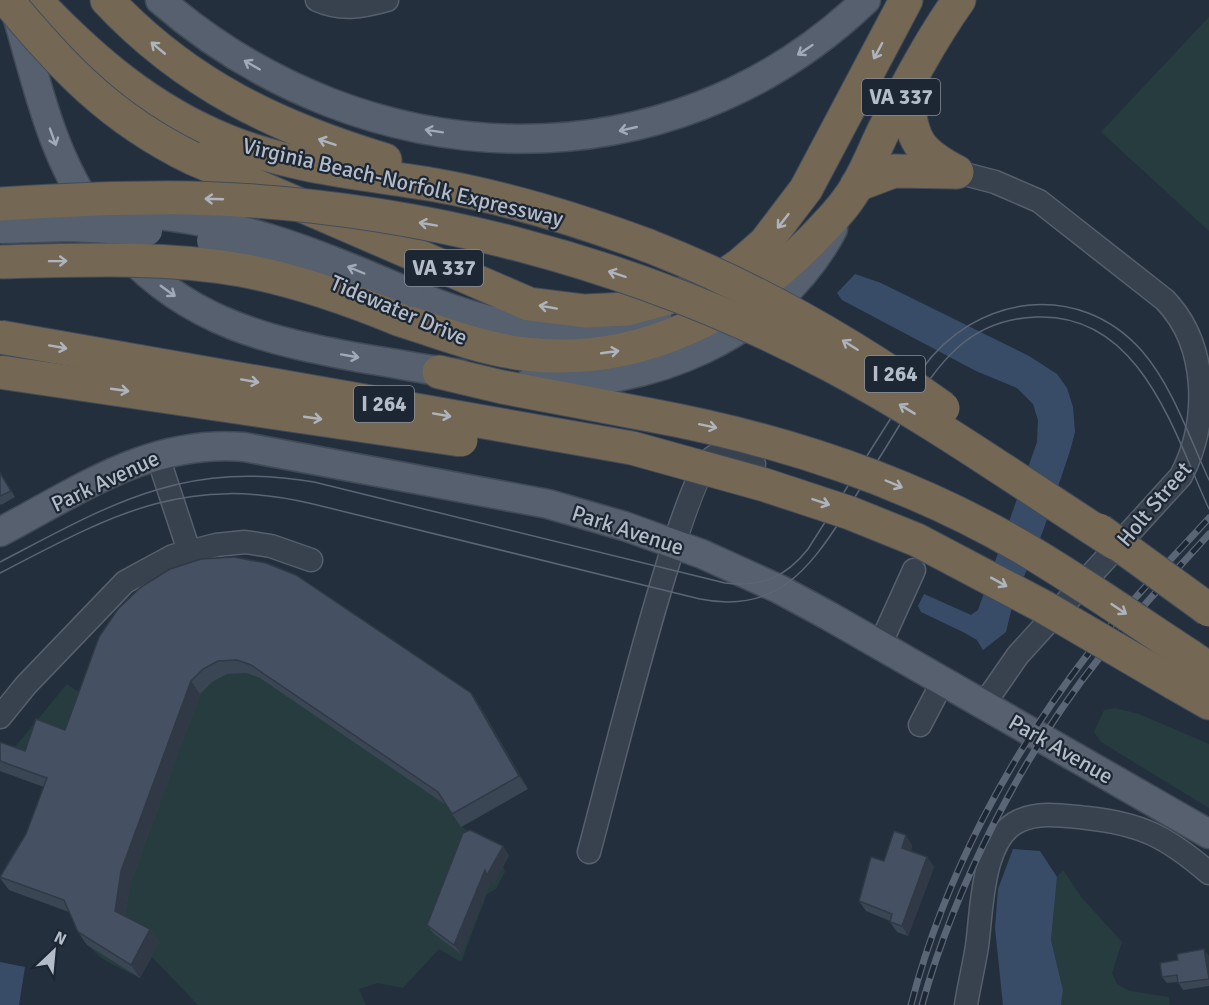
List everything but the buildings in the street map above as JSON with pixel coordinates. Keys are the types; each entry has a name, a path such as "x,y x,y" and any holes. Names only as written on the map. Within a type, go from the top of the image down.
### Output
{"highway":[{"name":"VA 337","path":"7,0 63,65 100,101 137,128 192,158 530,304 585,311 627,309 708,287"},
{"name":"Virginia Beach-Norfolk Expressway","path":"35,0 106,70 152,104 227,141 298,163 437,186 502,200 588,225 649,246 751,290 875,361 1009,455 1115,543 1209,610"},
{"path":"107,0 148,40 185,69 251,110 329,143 502,200"},
{"name":"Tidewater Drive","path":"708,287 765,243 794,207 906,0"},
{"name":"Tidewater Drive","path":"403,308 449,336 500,350 552,356 605,353 656,342 701,322 764,284 803,249 853,192 905,89 959,0"},
{"path":"905,89 913,131 921,148 935,160 957,172"},
{"path":"853,192 894,171 957,172"},
{"path":"0,206 160,198 284,204 437,226 584,263 696,303 832,366 909,410 1115,543"},
{"name":"VA 337","path":"0,262 140,260 242,270 403,308"},
{"name":"I 264","path":"0,337 632,448 760,474 917,540 1044,607 1191,670 1209,703"},
{"path":"0,372 760,474"},
{"path":"439,372 502,387 742,434 815,454 933,501 1036,556 1191,670"}],"main road":[{"path":"13,0 39,93 62,159 90,209 132,259 176,297 219,320 267,338 439,372 534,382 581,382 633,375 700,352 760,316 802,276 830,236 853,192"},
{"path":"160,0 204,35 255,68 337,105 424,129 484,137 544,140 623,130 710,103 761,78 811,47 867,0"},
{"path":"0,27 39,93"},
{"name":"Tidewater Drive","path":"0,206 144,213 234,226 307,249 403,308"},
{"name":"Tidewater Drive","path":"0,229 128,229 212,241 292,264 403,308 466,315 500,325 534,331 570,332 606,329 647,319 682,304 708,287"},
{"name":"Park Avenue","path":"0,532 109,475 157,454 199,446 244,447 548,504 617,523 675,544 779,589 1209,834"}],"street":[{"path":"317,0 345,8 362,7 387,0"},
{"name":"Holt Street","path":"957,172 995,182 1039,201 1164,300 1181,318 1195,342 1204,373 1207,403 1200,444 1181,476 1018,655 984,704"},
{"path":"590,852 675,544 699,474 711,458 720,453 739,455 760,474"},
{"path":"157,454 189,550"},
{"path":"0,717 26,685 125,582 189,550 245,542 271,546 311,560"},
{"path":"880,645 914,570"},
{"path":"920,725 944,681"},
{"path":"966,1005 989,866 999,841 1018,821 1053,815 1120,822 1141,828 1171,844 1209,873"}],"green space":[{"path":"1209,17 1209,231 1101,132"},
{"path":"127,622 528,789 462,827 509,855 503,866 505,872 496,889 487,894 461,962 439,949 403,988 378,983 359,989 366,1005 198,1005 152,957 140,978 98,955 86,940 73,913 9,890 35,846 56,791 0,771 0,765 67,684 89,699"},
{"path":"1115,708 1139,714 1209,744 1209,808 1101,742 1094,732 1104,710"},
{"path":"1063,870 1082,898 1122,942 1112,973 1117,984 1130,991 1169,997 1170,1005 1061,1005 1063,990 1051,940 1057,877"}],"water":[{"path":"855,274 881,283 1029,356 1057,374 1067,388 1073,407 1075,432 1070,451 1043,531 1013,603 1006,632 983,650 977,640 921,612 918,606 924,594 971,615 978,610 1037,442 1038,420 1033,404 1017,388 976,371 842,300 837,293"},
{"path":"1013,849 1040,851 1057,877 1051,940 1063,990 1061,1005 1003,1005 995,928 998,889"},
{"path":"0,962 25,967 19,1005 0,1005"}],"tram line":[{"path":"0,562 77,522 150,492 186,482 225,477 267,477 314,482 725,583 761,582 791,567 808,549 922,369 944,344 970,325 998,312 1028,305 1058,306 1088,313 1116,328 1142,351 1172,396 1209,480"},
{"path":"0,573 113,518 186,497 225,494 267,496 313,504 700,599 726,602 749,600 769,594 787,584 817,554 925,386 954,351 989,327 1011,320 1037,317 1073,321 1103,335 1128,356 1149,383 1167,414 1209,509"}],"railway":[{"path":"911,1005 925,957 961,864 983,818 1033,731 1105,633 1209,518"},
{"path":"922,1005 953,914 973,868 994,822 1044,735 1113,641 1209,534"}]}
